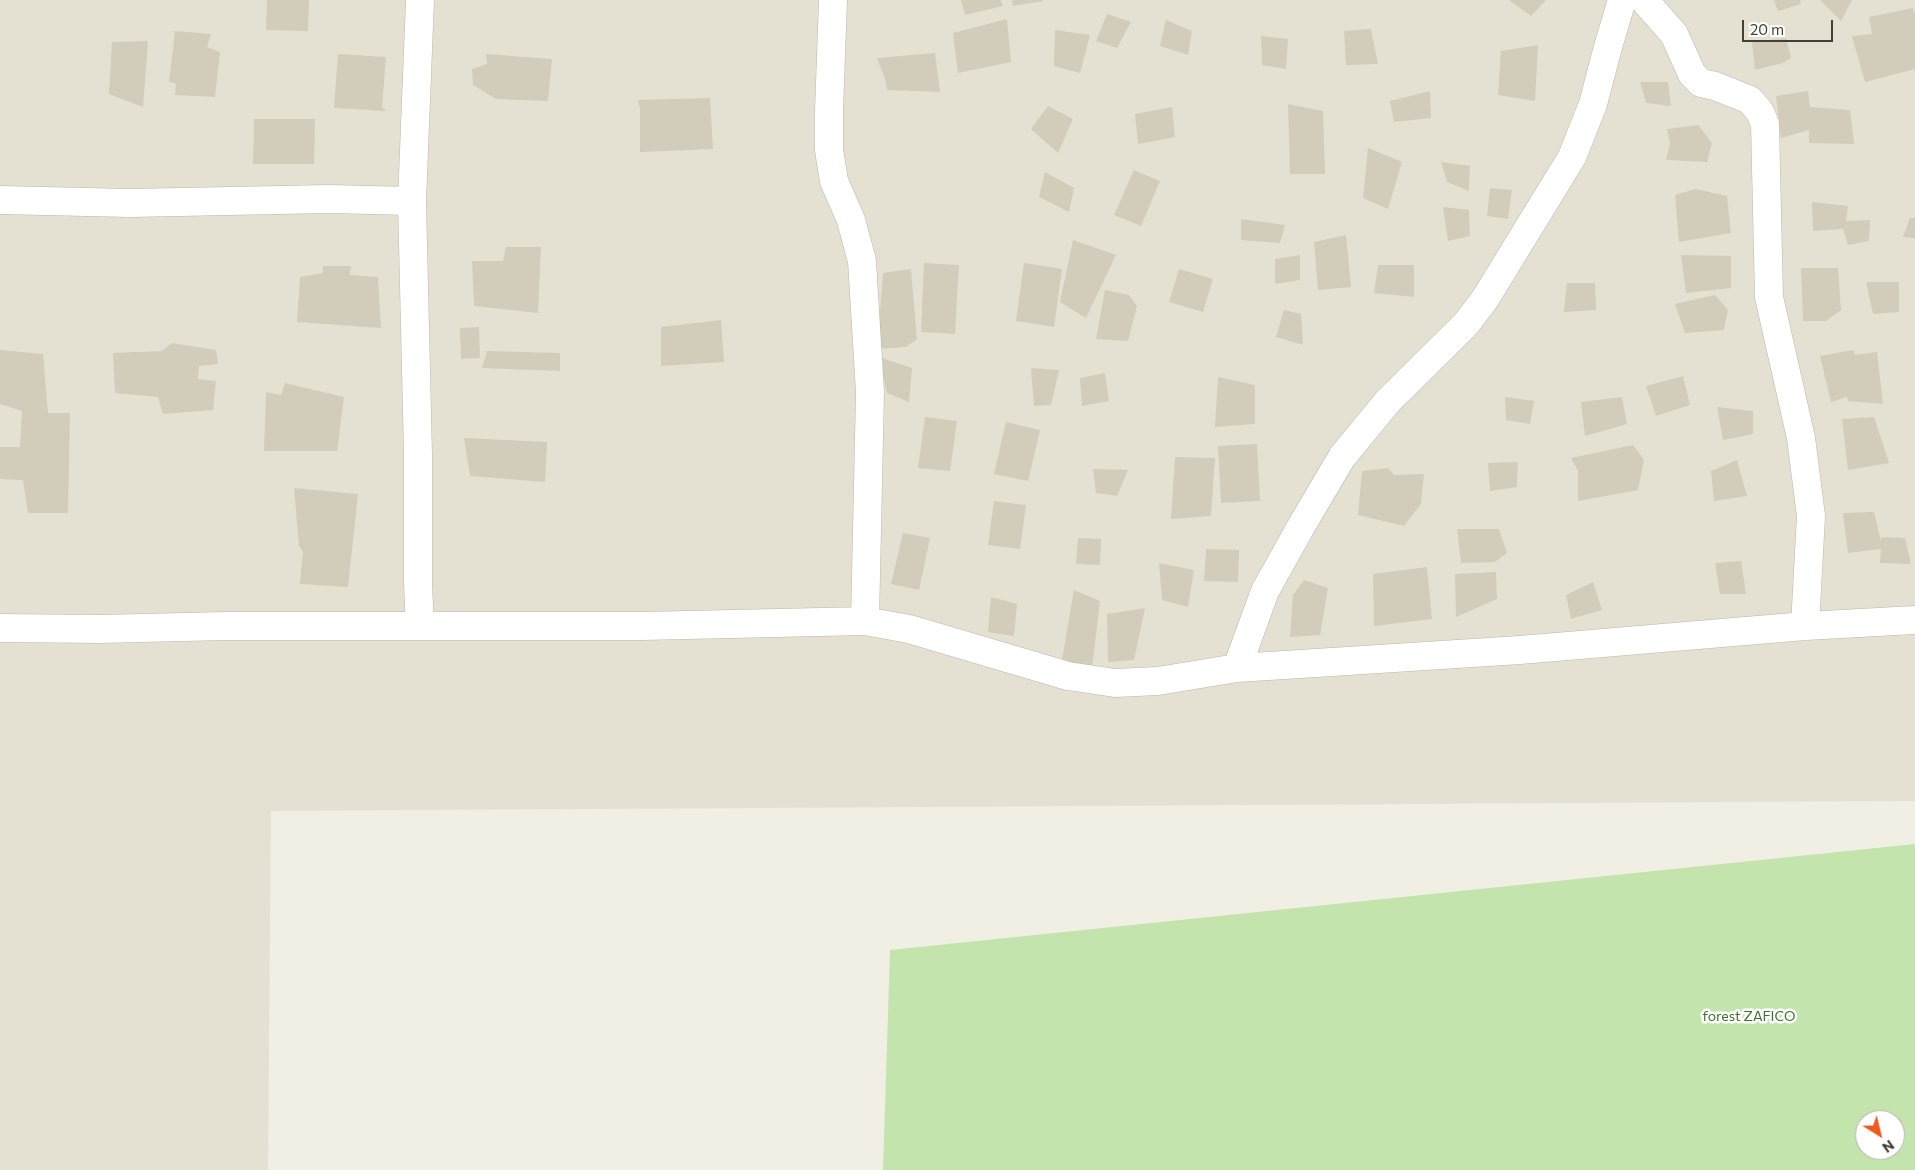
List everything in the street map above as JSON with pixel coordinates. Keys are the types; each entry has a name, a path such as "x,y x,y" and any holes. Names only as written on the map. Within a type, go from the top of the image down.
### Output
{"street":[{"path":"420,0 412,202 420,626"},
{"path":"833,0 828,111 829,150 834,181 851,220 862,261 870,392 865,621"},
{"path":"1237,668 1265,591 1342,457 1388,401 1476,312 1572,157 1593,104 1622,0"},
{"path":"1644,0 1674,34 1692,74 1701,83 1750,100 1760,112 1765,124 1769,297 1800,438 1811,516 1806,626"},
{"path":"0,200 130,203 328,199 412,202"},
{"path":"0,628 100,630 226,626 642,626 865,621 909,629 1068,676 1116,682 1158,681 1237,668 1520,650 1806,626 1915,620"}],"shaded area":[{"path":"0,0 1915,0 1915,801 271,811 268,1170 0,1170"}],"green space":[{"name":"forest ZAFICO","path":"1915,844 1915,1170 883,1170 890,950"}],"building":[{"path":"267,0 309,0 308,31 266,30"},
{"path":"961,0 1001,0 1003,6 965,15"},
{"path":"1012,0 1043,0 1043,1 1013,6"},
{"path":"1509,0 1546,0 1531,16"},
{"path":"1774,0 1800,0 1801,4 1778,11"},
{"path":"1820,0 1852,0 1841,21"},
{"path":"1913,8 1915,14 1915,69 1865,82 1852,36 1872,34 1869,17"},
{"path":"1107,14 1131,22 1117,48 1096,41"},
{"path":"1007,19 1011,62 958,73 953,33"},
{"path":"1166,20 1192,31 1188,55 1160,46"},
{"path":"1371,29 1378,64 1346,65 1344,31"},
{"path":"1055,30 1090,35 1080,73 1054,66"},
{"path":"175,31 211,34 207,47 220,52 215,97 175,95 176,83 169,82"},
{"path":"1261,36 1288,39 1286,69 1262,65"},
{"path":"1786,38 1791,58 1783,63 1755,70 1752,42"},
{"path":"148,41 143,107 109,94 112,42"},
{"path":"1538,45 1535,101 1498,95 1501,51"},
{"path":"935,53 940,92 887,90 877,58"},
{"path":"338,54 386,57 382,108 387,111 334,108"},
{"path":"486,54 552,59 548,101 496,99 473,85 472,69 487,64"},
{"path":"1640,82 1668,82 1671,106 1646,103"},
{"path":"1430,91 1431,118 1394,122 1390,101"},
{"path":"1808,91 1810,107 1850,110 1854,144 1809,143 1809,130 1781,138 1776,96"},
{"path":"710,98 713,149 640,152 640,109 638,100"},
{"path":"1288,104 1323,111 1325,174 1290,174"},
{"path":"1048,106 1073,119 1058,153 1031,129"},
{"path":"1172,107 1175,137 1138,144 1135,114"},
{"path":"254,119 315,119 314,164 253,164"},
{"path":"1698,125 1712,143 1707,162 1666,160 1670,143 1667,129"},
{"path":"1368,148 1402,162 1388,209 1363,198"},
{"path":"1441,162 1470,166 1469,191 1447,182"},
{"path":"1134,170 1160,181 1141,226 1114,215"},
{"path":"1045,172 1074,188 1069,212 1039,197"},
{"path":"1490,188 1512,190 1508,219 1487,216"},
{"path":"1696,189 1727,196 1731,233 1679,242 1675,195"},
{"path":"1812,202 1848,206 1846,221 1870,220 1869,241 1848,245 1843,229 1813,231"},
{"path":"1443,207 1469,210 1470,236 1448,241"},
{"path":"1910,218 1915,218 1915,238 1903,237"},
{"path":"1241,219 1285,225 1280,243 1241,240"},
{"path":"1346,235 1351,287 1318,290 1314,242"},
{"path":"1073,240 1116,255 1086,318 1060,302"},
{"path":"506,247 541,247 538,313 474,306 472,261 503,261"},
{"path":"1300,255 1300,280 1275,284 1275,259"},
{"path":"1681,255 1731,256 1731,288 1686,293"},
{"path":"924,263 959,265 955,334 921,332"},
{"path":"1024,263 1062,269 1054,327 1016,321"},
{"path":"1378,265 1414,265 1414,297 1374,293"},
{"path":"323,266 351,266 350,275 378,277 381,328 297,322 300,277 323,273"},
{"path":"1801,268 1838,268 1841,310 1826,321 1803,321"},
{"path":"911,269 917,339 906,347 877,349 883,273"},
{"path":"1179,269 1213,279 1203,312 1169,302"},
{"path":"1866,282 1899,282 1899,312 1873,314"},
{"path":"1567,283 1595,283 1596,310 1564,312"},
{"path":"1105,290 1129,295 1137,306 1128,341 1096,339"},
{"path":"1715,295 1728,310 1724,330 1685,333 1675,304"},
{"path":"1284,310 1301,314 1303,345 1276,337"},
{"path":"721,320 724,362 661,366 661,327"},
{"path":"479,327 480,358 461,359 460,328"},
{"path":"172,343 216,350 218,364 199,366 198,379 216,381 213,410 163,414 158,397 115,393 113,353 162,351"},
{"path":"0,350 43,354 48,413 70,413 68,513 28,513 23,480 0,479 0,447 20,447 22,411 0,404"},
{"path":"1853,350 1855,355 1877,352 1883,404 1848,401 1847,397 1831,402 1820,356"},
{"path":"487,351 560,353 560,371 482,368"},
{"path":"879,357 912,368 909,402 887,393"},
{"path":"1031,368 1059,370 1051,405 1034,406"},
{"path":"1105,373 1109,401 1082,406 1080,378"},
{"path":"1683,376 1690,405 1656,416 1646,386"},
{"path":"1218,377 1255,385 1255,424 1215,427"},
{"path":"285,383 344,397 337,451 264,451 266,392 281,395"},
{"path":"1505,397 1534,401 1530,424 1506,420"},
{"path":"1622,397 1627,424 1585,436 1581,402"},
{"path":"1717,407 1753,411 1753,434 1723,440"},
{"path":"925,417 957,421 950,471 918,468"},
{"path":"1874,417 1889,463 1848,470 1842,419"},
{"path":"1006,422 1040,430 1028,481 994,474"},
{"path":"464,438 547,442 545,482 470,476"},
{"path":"1257,444 1260,501 1221,503 1218,446"},
{"path":"1633,445 1644,460 1638,490 1578,501 1578,471 1571,458"},
{"path":"1175,457 1215,458 1211,516 1171,519"},
{"path":"1737,460 1747,496 1714,501 1711,471"},
{"path":"1518,462 1517,487 1490,491 1488,463"},
{"path":"1388,468 1394,475 1424,474 1421,504 1404,526 1358,515 1362,471"},
{"path":"1093,469 1128,470 1117,496 1096,493"},
{"path":"294,488 358,494 348,587 300,584 303,552 299,546"},
{"path":"994,501 1026,505 1020,549 988,545"},
{"path":"1874,512 1881,542 1881,537 1905,538 1911,564 1880,563 1881,549 1848,553 1843,513"},
{"path":"1457,529 1499,529 1507,553 1495,562 1461,563"},
{"path":"903,533 930,538 919,590 891,584"},
{"path":"1078,538 1101,539 1100,565 1076,564"},
{"path":"1206,549 1239,550 1238,582 1204,581"},
{"path":"1741,561 1746,594 1720,594 1715,563"},
{"path":"1159,563 1194,570 1188,607 1162,600"},
{"path":"1427,567 1432,619 1374,626 1373,574"},
{"path":"1496,572 1497,599 1456,617 1455,574"},
{"path":"1304,580 1328,588 1320,635 1290,637 1293,595"},
{"path":"1593,582 1602,610 1571,619 1566,595"},
{"path":"1074,590 1100,601 1092,669 1062,660"},
{"path":"991,597 1017,604 1014,636 988,632"},
{"path":"1145,608 1134,660 1108,662 1107,614"}]}
